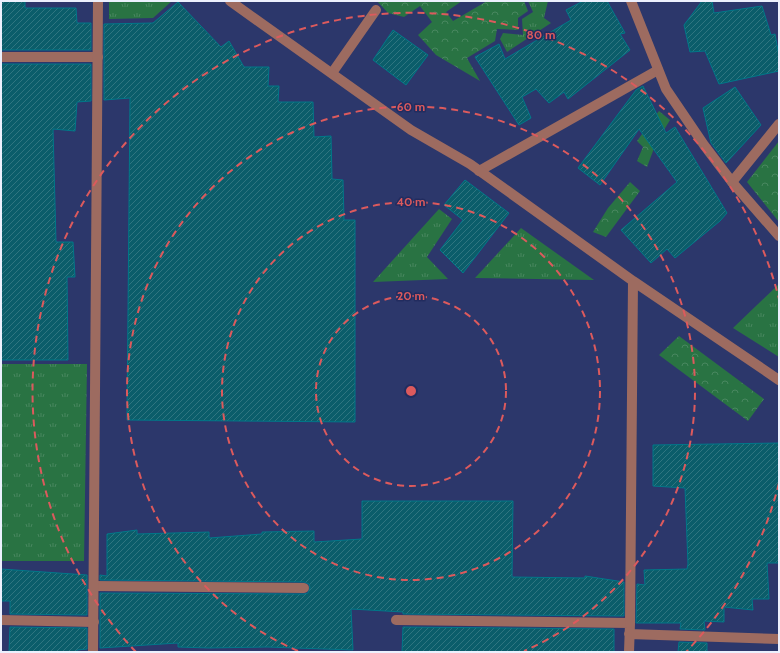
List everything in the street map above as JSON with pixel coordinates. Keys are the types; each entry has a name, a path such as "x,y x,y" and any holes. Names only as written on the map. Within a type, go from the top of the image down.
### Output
{"street":[{"path":"93,652 98,1"},
{"path":"230,1 411,130 479,171 633,281 779,380"},
{"path":"631,1 666,89 704,145 732,182 779,236"},
{"path":"332,73 376,10"},
{"path":"1,57 98,57"},
{"path":"479,171 658,70"},
{"path":"732,182 779,124"},
{"path":"629,652 633,281"},
{"path":"94,586 304,588"},
{"path":"1,620 94,622"},
{"path":"396,620 630,623"},
{"path":"630,634 779,639"}],"green space":[{"path":"109,1 172,1 153,18 109,19"},
{"path":"377,1 462,1 446,12 453,21 487,1 524,1 528,11 518,18 518,30 497,29 495,41 467,58 480,81 436,55 418,35 432,22 420,6 404,17 388,13"},
{"path":"528,1 548,1 544,18 551,23 507,52 500,39 503,33 523,35 522,19 533,12"},
{"path":"659,111 670,120 656,143 647,167 637,161 643,147 637,141"},
{"path":"779,141 779,222 747,182"},
{"path":"630,182 640,191 606,237 593,232 608,208"},
{"path":"439,209 452,219 427,257 448,279 373,282"},
{"path":"521,228 594,280 475,278"},
{"path":"779,284 779,357 733,328"},
{"path":"679,336 764,399 748,421 659,355"},
{"path":"1,364 87,364 84,561 1,561"}],"building":[{"path":"1,1 25,1 25,8 76,8 77,23 91,23 91,50 1,50"},
{"path":"583,1 607,1 625,33 620,34 630,50 568,99 564,92 549,103 536,89 522,97 531,118 519,125 475,57 499,44 505,59 571,20 566,10"},
{"path":"702,1 712,1 714,13 762,6 771,35 775,34 779,56 779,71 719,84 705,51 690,52 684,25"},
{"path":"178,2 221,47 229,41 244,67 269,67 268,86 279,86 278,102 313,102 314,137 331,136 332,179 343,180 344,220 355,220 355,422 127,420 130,98 104,100 104,24 153,23"},
{"path":"393,30 428,55 406,85 373,60"},
{"path":"1,64 91,64 91,101 77,102 75,131 53,129 56,242 73,242 75,277 67,277 68,360 1,360"},
{"path":"643,86 666,133 675,127 727,213 720,221 675,258 667,249 651,263 621,230 677,182 639,129 600,185 578,168 636,90"},
{"path":"735,87 761,125 726,163 711,143 703,108"},
{"path":"465,180 509,213 463,273 440,250 463,220 444,205"},
{"path":"779,443 779,563 767,563 769,599 752,599 753,610 724,607 724,622 704,621 705,630 680,629 681,623 636,623 637,584 645,585 644,570 687,569 688,564 685,488 653,486 653,445"},
{"path":"362,501 513,501 512,577 585,578 585,576 624,582 624,616 403,614 403,612 351,609 353,650 267,647 178,647 178,643 100,648 100,593 304,594 308,593 310,588 309,584 304,582 100,580 100,575 107,576 107,534 137,530 137,534 209,532 209,538 262,534 262,532 314,531 314,542 362,539"},
{"path":"1,569 87,575 87,615 10,614 10,601 1,601"},
{"path":"10,627 87,628 87,649 77,650 77,652 9,652"},
{"path":"403,627 614,629 614,652 402,652"},
{"path":"679,642 707,643 707,652 678,652"}]}
